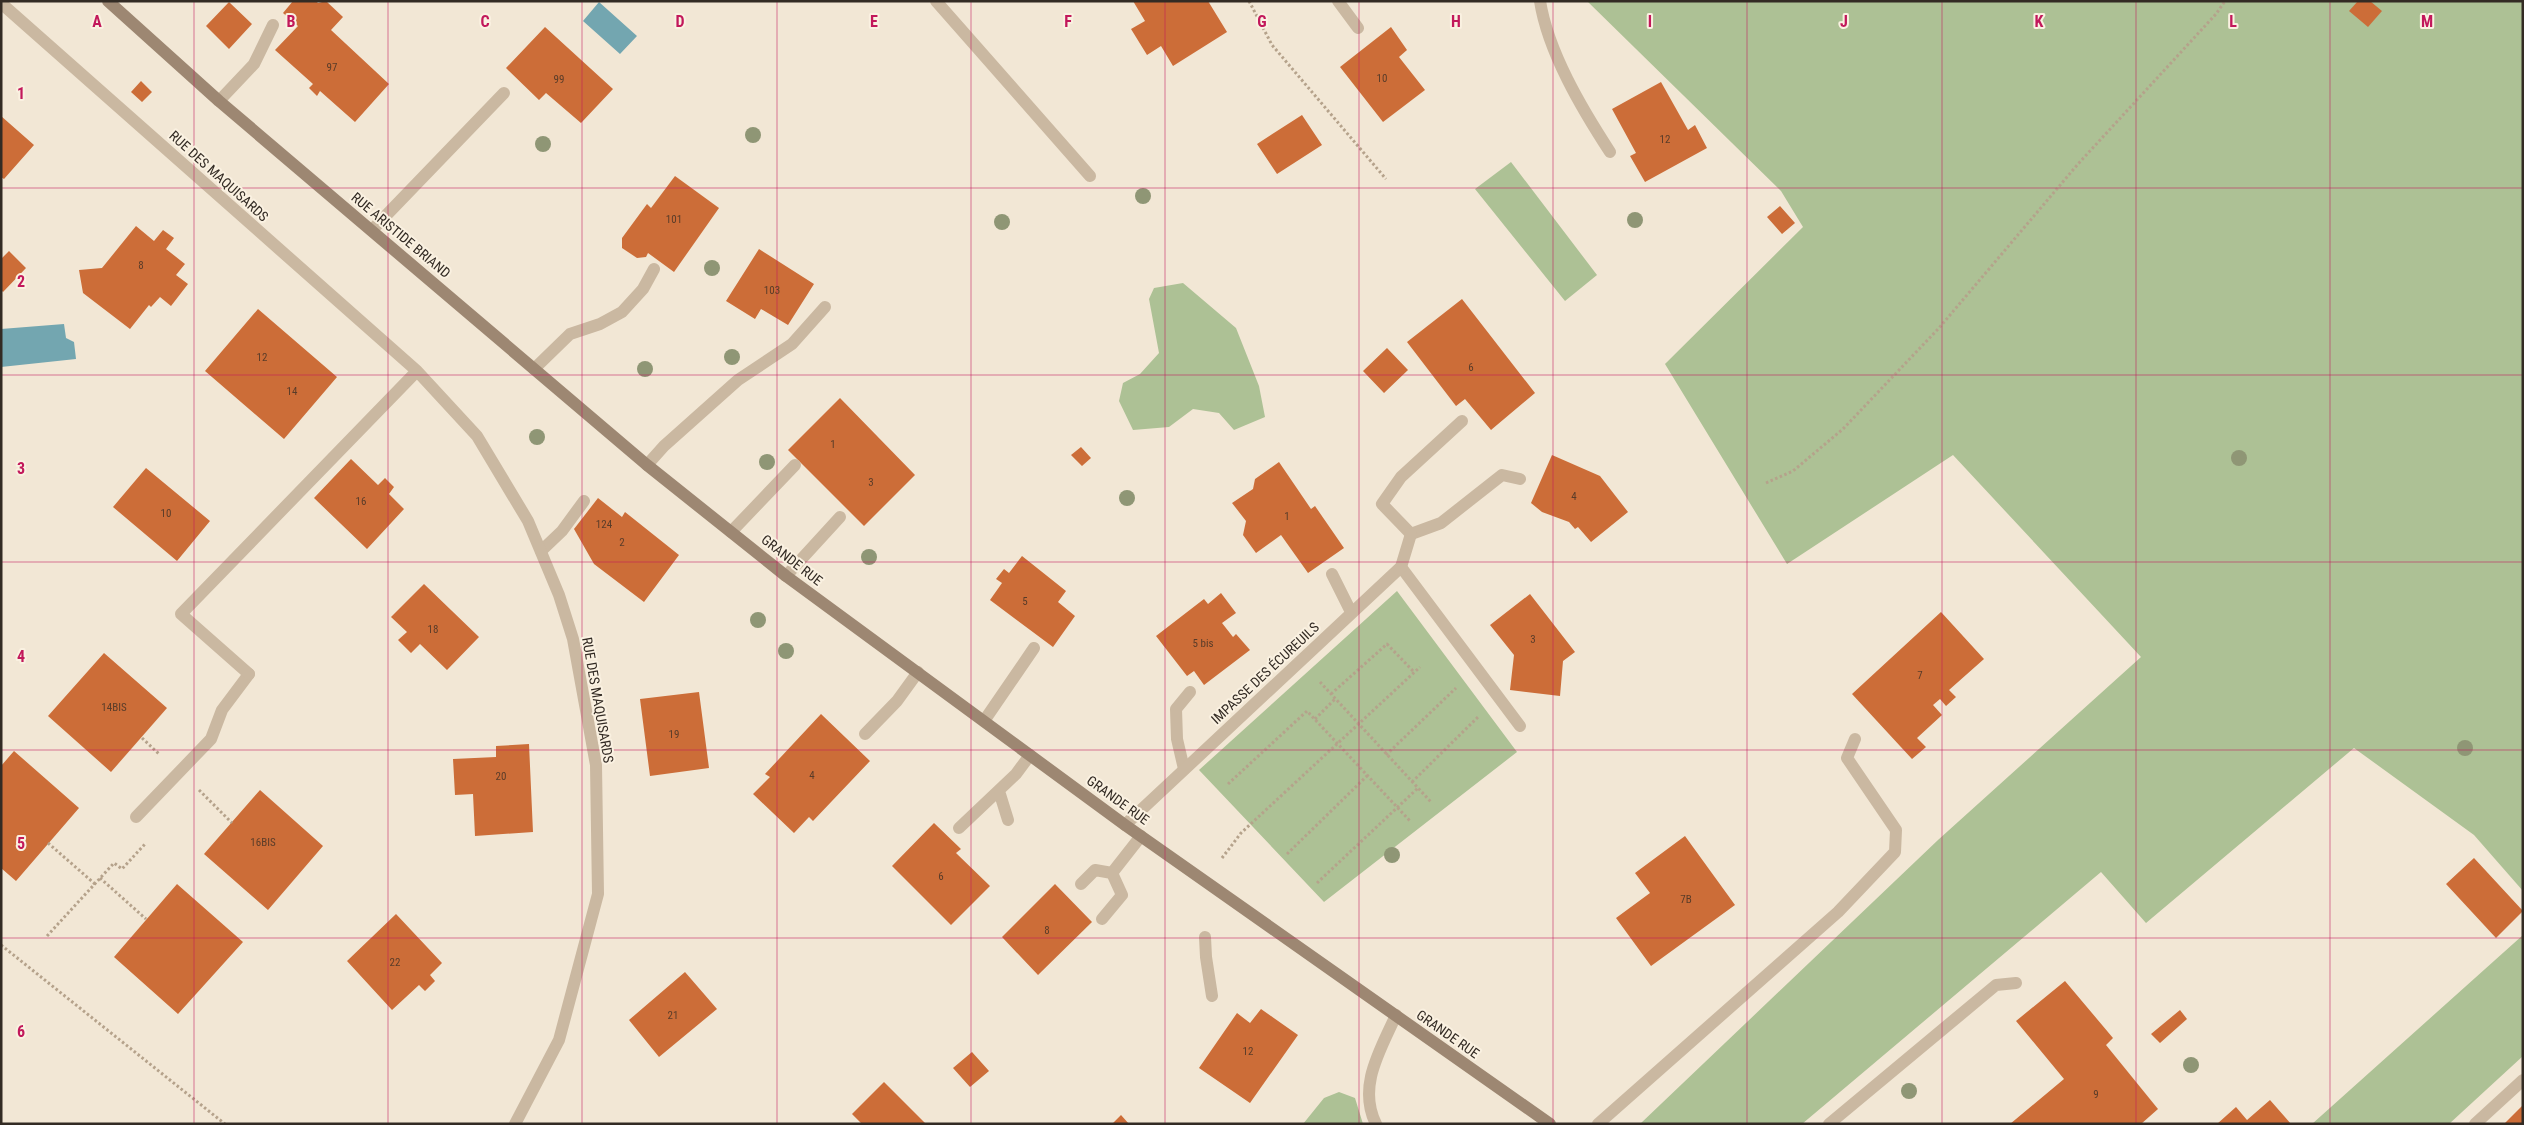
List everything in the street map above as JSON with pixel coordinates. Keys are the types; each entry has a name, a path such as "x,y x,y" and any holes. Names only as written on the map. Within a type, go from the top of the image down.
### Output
{"street":[{"name":"RUE ARISTIDE BRIAND","path":"108,1 219,101 676,490"},
{"path":"936,1 1090,176"},
{"path":"1338,1 1358,28"},
{"path":"1540,1 1543,21 1582,108 1610,152"},
{"name":"RUE DES MAQUISARDS","path":"1,3 417,371 477,436 528,521 559,594 573,639 596,765 598,894 559,1040 514,1124"},
{"path":"219,101 254,64 273,25"},
{"path":"372,230 504,93"},
{"path":"534,369 570,334 600,324 622,312 643,289 654,269"},
{"path":"647,465 664,446 738,380 792,344 825,307"},
{"path":"136,817 211,738 222,710 249,674 181,614 417,371"},
{"path":"1411,534 1382,504 1401,477 1462,421"},
{"path":"731,532 795,465"},
{"path":"1411,534 1441,524 1502,475 1520,479"},
{"name":"GRANDE RUE","path":"676,490 786,576 1125,825 1550,1124"},
{"path":"541,550 562,531 584,501"},
{"path":"786,576 840,517"},
{"path":"1411,534 1401,566 1520,726"},
{"name":"IMPASSE DES ÉCUREUILS","path":"1125,825 1401,566"},
{"path":"1332,574 1351,612"},
{"path":"984,721 1034,648"},
{"path":"865,734 896,701 918,672"},
{"path":"1184,769 1177,739 1176,708 1190,692"},
{"path":"1598,1124 1838,912 1895,852 1896,830 1847,758 1855,739"},
{"path":"959,828 999,791 1030,755"},
{"path":"999,791 1008,820"},
{"path":"1112,873 1141,836"},
{"path":"1081,884 1095,870 1112,873"},
{"path":"1102,919 1122,895 1112,873"},
{"path":"1205,937 1212,996"},
{"path":"1829,1124 1996,985 2016,983"},
{"path":"1376,1124 1369,1090 1372,1067 1396,1015"},
{"path":"2475,1124 2523,1080"}],"path":[{"path":"1249,1 1272,45 1386,180"},
{"path":"1766,483 1793,471 1844,428 1939,328 2078,164 2216,14 2224,1"},
{"path":"1331,694 1387,644 1414,672"},
{"path":"1219,863 1241,833 1420,667"},
{"path":"1320,681 1358,725 1431,802"},
{"path":"1386,755 1458,686"},
{"path":"1315,719 1335,699"},
{"path":"1228,784 1307,711 1411,822"},
{"path":"1412,782 1478,717"},
{"path":"1287,854 1368,775"},
{"path":"191,794 197,787 232,823"},
{"path":"1317,883 1418,788"},
{"path":"47,936 114,863 122,870 149,840"},
{"path":"48,843 95,884"},
{"path":"100,878 146,919"},
{"path":"1,945 225,1124"}],"green space":[{"path":"1587,1 2523,1 2523,891 2474,835 2354,748 2146,923 2101,872 1802,1124 1640,1124 1938,840 2141,657 1953,455 1787,564 1665,364 1803,227 1781,191"},
{"path":"1511,162 1597,275 1565,301 1475,189"},
{"path":"1183,283 1236,328 1259,386 1265,417 1234,430 1219,413 1193,409 1169,427 1133,430 1119,401 1123,383 1140,374 1159,353 1149,299 1154,288"},
{"path":"1397,591 1517,752 1324,902 1199,770"},
{"path":"2523,935 2523,1056 2449,1124 2312,1124"},
{"path":"1339,1092 1355,1098 1363,1124 1303,1124 1324,1098"}],"water":[{"path":"599,2 637,36 620,54 583,21"},
{"path":"64,324 66,338 74,342 76,359 1,367 1,329"}],"building":[{"path":"293,1 316,1 318,3 326,1 343,17 331,30 389,84 355,122 320,91 317,96 309,88 313,84 275,50 298,26 283,13"},
{"path":"1133,1 1208,1 1227,32 1173,66 1161,46 1147,55 1131,29 1145,21"},
{"path":"2358,1 2370,1 2382,11 2368,27 2349,11"},
{"path":"229,2 252,24 229,49 206,26"},
{"path":"545,27 613,89 581,123 546,93 539,100 506,68"},
{"path":"1391,27 1407,50 1399,57 1425,90 1383,122 1340,67"},
{"path":"141,81 152,92 142,102 131,92"},
{"path":"1661,82 1688,130 1695,125 1707,148 1645,182 1630,156 1636,153 1612,109"},
{"path":"1302,115 1322,145 1277,174 1257,144"},
{"path":"1,116 34,145 4,179 1,177"},
{"path":"675,176 719,208 674,272 648,253 646,257 637,258 622,248 622,238 647,204 651,208"},
{"path":"1780,206 1795,223 1782,234 1767,217"},
{"path":"136,226 154,241 163,230 174,238 166,249 185,264 176,275 188,284 171,306 160,297 151,307 149,305 130,329 83,293 79,270 102,268"},
{"path":"759,249 814,284 788,325 761,309 755,319 726,301"},
{"path":"9,251 26,268 3,292 1,290 1,259"},
{"path":"1462,299 1535,393 1491,430 1465,399 1456,406 1407,342"},
{"path":"258,309 337,377 284,439 205,371"},
{"path":"1387,348 1408,370 1384,393 1363,371"},
{"path":"840,398 915,475 864,526 788,450"},
{"path":"1081,447 1091,458 1082,466 1071,455"},
{"path":"1552,455 1600,476 1628,512 1591,542 1578,527 1575,529 1569,522 1542,512 1531,503"},
{"path":"351,459 378,485 385,478 394,487 389,494 404,509 367,549 314,498"},
{"path":"1279,462 1311,509 1315,506 1344,548 1308,573 1281,535 1256,553 1243,535 1246,521 1232,503 1253,489 1255,479"},
{"path":"146,468 210,521 177,561 113,507"},
{"path":"598,498 622,517 625,512 679,555 644,602 594,564 574,529"},
{"path":"1022,556 1066,591 1058,602 1075,616 1053,647 990,600 1002,583 996,579 1004,569 1009,573"},
{"path":"424,584 479,637 447,670 420,644 411,653 398,640 407,632 391,617"},
{"path":"1221,593 1236,613 1222,623 1233,637 1236,634 1250,650 1204,685 1194,671 1187,676 1156,636 1204,599 1208,604"},
{"path":"1530,594 1575,652 1563,661 1560,696 1510,690 1514,655 1490,625"},
{"path":"1941,612 1984,659 1949,690 1956,697 1946,706 1940,699 1933,705 1942,715 1917,738 1926,747 1912,759 1852,694"},
{"path":"104,653 167,708 111,772 48,716"},
{"path":"699,692 709,768 650,776 640,699"},
{"path":"821,714 870,761 813,821 809,817 794,833 753,794 770,777 765,774"},
{"path":"529,744 533,832 475,836 473,794 455,795 453,759 496,757 496,746"},
{"path":"14,751 79,808 16,881 1,868 1,766"},
{"path":"260,790 323,846 268,910 204,854"},
{"path":"934,823 961,849 956,853 990,886 951,925 892,866"},
{"path":"1685,836 1735,905 1651,966 1616,918 1650,893 1635,873"},
{"path":"2474,858 2523,911 2496,938 2446,884"},
{"path":"177,884 243,942 178,1014 114,957"},
{"path":"1055,884 1092,922 1038,975 1002,937"},
{"path":"396,914 442,963 430,975 435,981 425,991 419,985 392,1010 347,961"},
{"path":"685,972 717,1009 659,1057 629,1020"},
{"path":"2065,981 2113,1038 2106,1045 2158,1109 2141,1124 2010,1124 2064,1079 2016,1021"},
{"path":"1261,1009 1298,1035 1250,1103 1199,1068 1237,1013 1250,1023"},
{"path":"2180,1010 2187,1019 2160,1043 2151,1034"},
{"path":"972,1052 989,1071 970,1087 953,1068"},
{"path":"884,1082 926,1124 862,1124 852,1114"},
{"path":"2270,1100 2291,1124 2217,1124 2236,1107 2247,1120"},
{"path":"2523,1105 2523,1124 2504,1124"},
{"path":"1121,1115 1129,1124 1112,1124"}]}
